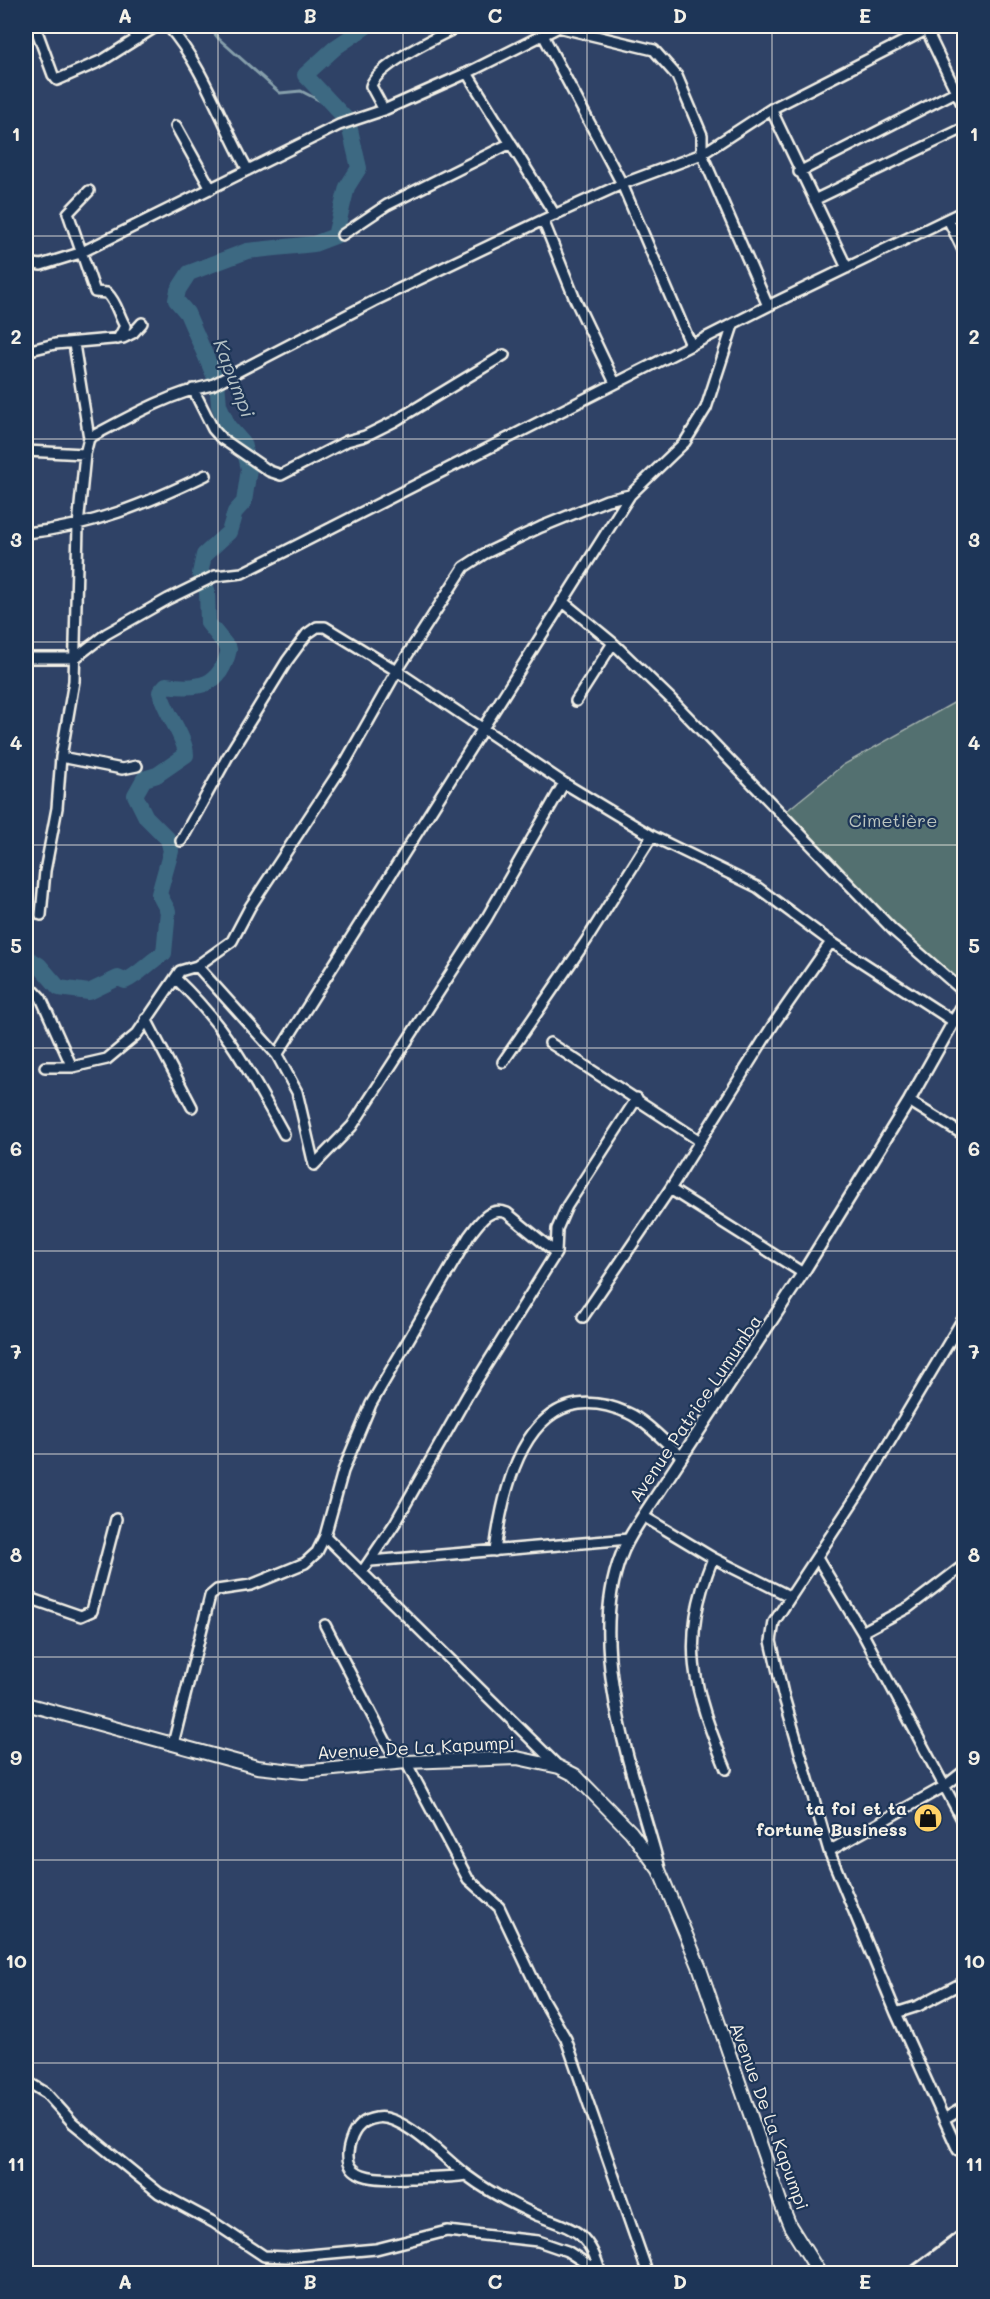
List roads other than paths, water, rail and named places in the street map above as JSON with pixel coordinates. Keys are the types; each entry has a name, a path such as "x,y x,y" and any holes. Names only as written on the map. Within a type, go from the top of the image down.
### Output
{"main road":[{"name":"Avenue De La Kapumpi","path":"26,1704 257,1767 303,1772 402,1762 517,1758 559,1767 575,1774 638,1840 659,1870 699,1966 780,2201 790,2226 818,2271"}],"street":[{"path":"35,26 53,75 57,80 64,79 103,60 158,26"},
{"path":"130,26 137,39"},
{"path":"168,26 179,38 206,86 248,170"},
{"path":"384,110 371,86 373,78 460,26"},
{"path":"26,263 41,265 80,253 339,125 384,110 467,73 559,26 654,50 677,76 702,135 702,154 768,306"},
{"path":"89,438 154,404 194,389 212,385 374,301 543,220 622,184 702,154 771,109 925,28 964,108"},
{"path":"543,35 622,184 691,345"},
{"path":"467,73 555,215"},
{"path":"799,172 957,91"},
{"path":"771,109 799,172 847,268"},
{"path":"176,126 211,189"},
{"path":"814,200 964,128"},
{"path":"342,235 387,205 511,143"},
{"path":"89,191 68,213 95,292 107,293 116,302 118,315 125,326 117,339"},
{"path":"26,658 75,658 106,634 188,589 215,576 242,573 768,306 964,211"},
{"path":"948,219 964,252"},
{"path":"543,220 574,297 615,383"},
{"path":"26,351 55,344 117,339 133,333 142,323"},
{"path":"277,1055 630,495 685,442 706,408 733,325"},
{"path":"41,915 45,871 57,808 61,757 74,681 78,525 85,454 89,438 74,344"},
{"path":"194,389 213,429 221,438 269,471 281,475 347,441 365,436 395,421 504,355"},
{"path":"26,451 85,454"},
{"path":"26,532 78,525 144,503 206,475"},
{"path":"45,1067 72,1067 107,1059 137,1034 180,971 197,966 232,941 250,907 346,760 397,671 464,567 484,554 541,527 607,500 630,495"},
{"path":"562,601 613,643 685,713 893,930 964,992"},
{"path":"182,841 227,758 307,634 317,627 326,627 397,671 564,783 652,836 757,887 831,942 953,1022"},
{"path":"576,700 613,643"},
{"path":"61,757 122,769 137,766"},
{"path":"197,966 277,1055 297,1092 314,1166 352,1126 486,919 564,783"},
{"path":"504,1062 586,941 652,836"},
{"path":"584,1317 670,1189 772,1025 831,942"},
{"path":"175,978 200,1002 235,1046 284,1134"},
{"path":"26,982 41,998 72,1067"},
{"name":"Avenue Patrice Lumumba","path":"659,1870 623,1734 609,1662 606,1629 621,1556 643,1516 803,1273 909,1101 964,1003"},
{"path":"146,1019 192,1107"},
{"path":"550,1042 700,1141"},
{"path":"362,1572 371,1561 467,1396 556,1253 557,1229 567,1206 637,1098"},
{"path":"909,1101 964,1135"},
{"path":"670,1189 803,1273"},
{"path":"173,1744 210,1596 217,1590 251,1585 305,1563 317,1552 325,1536 343,1471 371,1404 469,1236 492,1212 507,1213 556,1253"},
{"path":"958,2150 896,2013 829,1851 783,1694 771,1641 774,1622 789,1596 864,1485 964,1317"},
{"path":"495,1551 501,1507 508,1484 531,1432 547,1417 562,1408 581,1404 605,1406 630,1414 682,1457"},
{"path":"643,1516 713,1558 789,1596"},
{"path":"26,1600 81,1616 92,1611 116,1519"},
{"path":"325,1536 559,1767"},
{"path":"371,1561 629,1539"},
{"path":"817,1557 862,1632 964,1823"},
{"path":"713,1558 695,1612 692,1646 698,1690 726,1769"},
{"path":"862,1632 909,1607 964,1565"},
{"path":"325,1625 468,1880 499,1907 542,1998 566,2038 648,2274"},
{"path":"829,1851 945,1786 964,1771"},
{"path":"896,2013 918,2006 964,1982"},
{"path":"26,2081 46,2093 73,2123 159,2193 213,2222 264,2256 287,2257 376,2249 447,2231 538,2241 567,2251 601,2273"},
{"path":"944,2119 964,2107"},
{"path":"466,2175 376,2180 360,2175 350,2163 348,2148 354,2130 365,2120 380,2116 399,2123 453,2162 466,2175 530,2212 578,2233 594,2250 601,2273"},
{"path":"26,2259 29,2274"},
{"path":"803,2274 818,2271"}],"waterway":[{"path":"208,26 219,39 280,93 301,91 340,111"},
{"name":"Kapumpi","path":"26,957 39,965 59,988 89,992 118,978 125,981 164,953 168,911 159,894 171,851 168,839 146,817 135,795 144,779 157,775 186,755 183,741 160,692 166,685 189,687 207,683 221,671 225,661 229,649 208,623 207,590 200,574 204,555 229,532 235,512 244,502 249,469 243,443 228,426 219,405 217,382 187,313 176,300 178,290 189,273 247,251 314,244 335,236 347,187 359,168 348,121 305,75 336,47 367,26"}],"railway":[{"path":"902,2274 964,2227"}],"place":[{"name":"ta foi et ta fortune Business","path":"928,1818"}],"park label":[{"name":"Cimetière","path":"893,820"}]}
